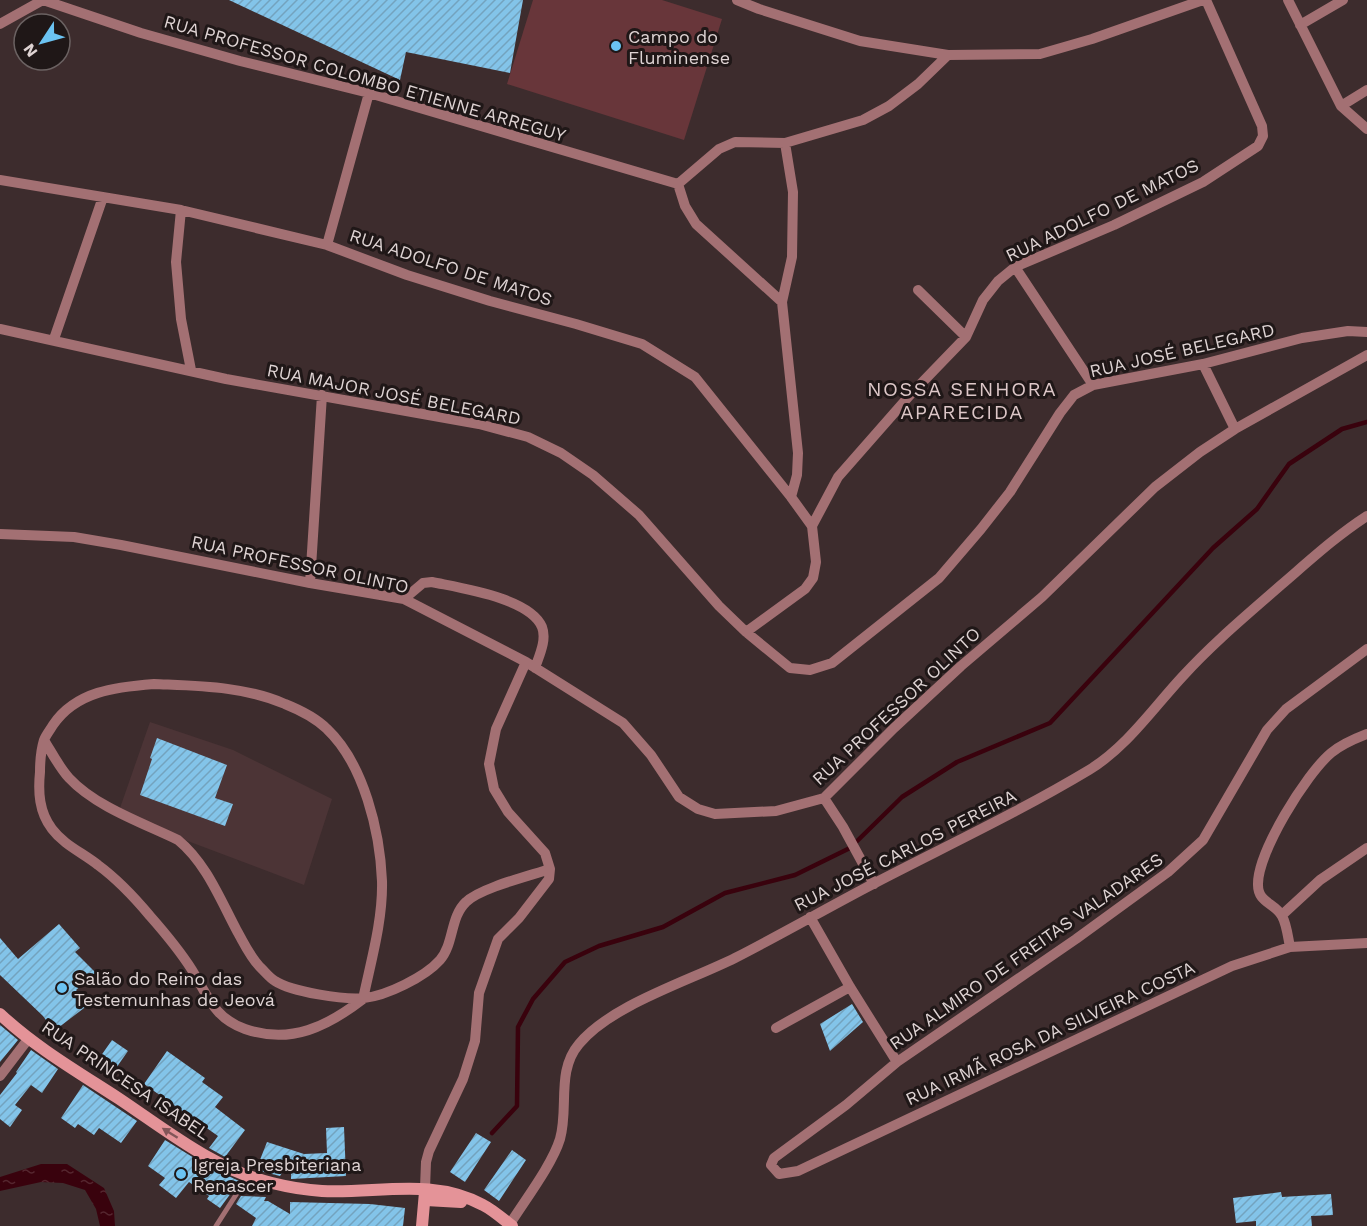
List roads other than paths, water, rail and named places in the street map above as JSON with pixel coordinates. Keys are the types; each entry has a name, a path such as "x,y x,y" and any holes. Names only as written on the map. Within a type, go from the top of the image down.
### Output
{"main road":[{"name":"RUA PRINCESA ISABEL","path":"0,1014 29,1038 165,1130 230,1169 273,1184 322,1191 463,1197 483,1205 511,1225"},
{"path":"422,1226 425,1194"}],"street":[{"name":"RUA PROFESSOR COLOMBO ETIENNE ARREGUY","path":"0,24 43,0 163,39 369,93 678,184"},
{"path":"737,0 789,19 860,40 948,55 1040,54 1142,23 1205,0"},
{"name":"RUA ADOLFO DE MATOS","path":"812,526 838,477 910,395 966,337 983,300 998,280 1015,267 1114,225 1203,182 1258,146 1263,136 1262,126 1205,0"},
{"path":"1288,0 1341,106 1367,129"},
{"path":"1300,25 1343,0"},
{"path":"782,302 696,224 678,184 719,149 735,142 785,143 863,120 889,106 918,84 948,55"},
{"path":"1341,106 1367,90"},
{"path":"327,245 369,93"},
{"path":"785,143 793,192 792,257 782,302 798,453 797,475 791,496"},
{"name":"RUA ADOLFO DE MATOS","path":"0,180 181,210 327,245 407,275 642,344 695,377 791,496 812,526 816,562 813,578 805,589 746,632"},
{"path":"54,339 104,197"},
{"path":"181,210 176,262 181,319 191,370"},
{"path":"1015,267 1093,385"},
{"path":"918,290 966,337"},
{"name":"RUA MAJOR JOSÉ BELEGARD","path":"0,329 266,387 479,424 528,436 561,453 593,475 639,515 719,606 746,632"},
{"name":"RUA JOSÉ BELEGARD","path":"746,632 790,668 810,670 832,663 939,578 1010,492 1074,395 1093,385 1203,364 1302,338 1348,331 1367,332"},
{"name":"RUA PROFESSOR OLINTO","path":"0,534 74,537 404,599 531,665 623,723 651,755 679,797 698,809 715,814 776,811 824,798 894,728 961,666 1042,597 1155,487 1200,452 1235,429 1367,355"},
{"path":"1203,364 1235,429"},
{"path":"310,583 322,395"},
{"name":"RUA JOSÉ CARLOS PEREIRA","path":"511,1225 553,1157 560,1139 569,1059 578,1045 600,1024 623,1010 736,957 1028,806 1094,767 1141,726 1183,675 1237,623 1346,530 1367,516"},
{"path":"404,599 423,583 432,582 496,597 526,609 541,626 543,638 496,729 489,764 494,789 508,812 545,853 550,869 549,879 498,939 488,964 479,993 475,1041 463,1079 429,1151 426,1162 425,1194"},
{"name":"RUA ALMIRO DE FREITAS VALADARES","path":"778,1155 846,1105 897,1062 1076,939 1168,872 1203,840 1267,730 1286,709 1367,649"},
{"path":"363,999 379,916 382,882 367,797 352,763 341,745 327,729 305,713 282,702 239,691 206,686 154,684 119,687 85,697 62,712 44,740 38,790 43,813 52,829 68,845 99,865 139,903 192,969 210,1002 227,1021 267,1035 313,1029 332,1022 363,999 398,987 428,971 441,959 448,947 453,929 465,903 482,892 550,869"},
{"path":"1290,947 1282,915 1265,902 1260,895 1258,885 1260,868 1276,830 1307,780 1329,755 1344,743 1367,734"},
{"path":"44,740 69,778 89,796 178,840 190,850 201,865 248,950 259,966 276,981 299,991 363,999"},
{"path":"824,798 843,827 874,884"},
{"path":"1282,915 1320,880 1367,848"},
{"path":"810,917 897,1062"},
{"name":"RUA IRMÃ ROSA DA SILVEIRA COSTA","path":"778,1155 771,1163 776,1172 786,1174 798,1171 1232,966 1290,947 1367,943"},
{"path":"776,1028 850,987"},
{"path":"0,1076 29,1038"}],"lane":[{"path":"216,1226 248,1176"}],"water":[{"path":"41,1164 67,1164 104,1188 114,1211 115,1226 100,1226 96,1209 85,1190 63,1183 41,1182 0,1191 0,1177"}],"waterway":[{"path":"492,1133 517,1106 518,1027 533,999 565,962 599,946 663,927 725,893 795,875 850,848 902,797 957,762 1050,723 1213,548 1257,509 1289,464 1342,429 1367,422"}],"place":[{"name":"Campo do Fluminense","path":"616,46"},
{"name":"Salão do Reino das Testemunhas de Jeová","path":"62,988"},
{"name":"Igreja Presbiteriana Renascer","path":"181,1174"}],"district":[{"name":"NOSSA SENHORA APARECIDA","path":"962,400"}]}
